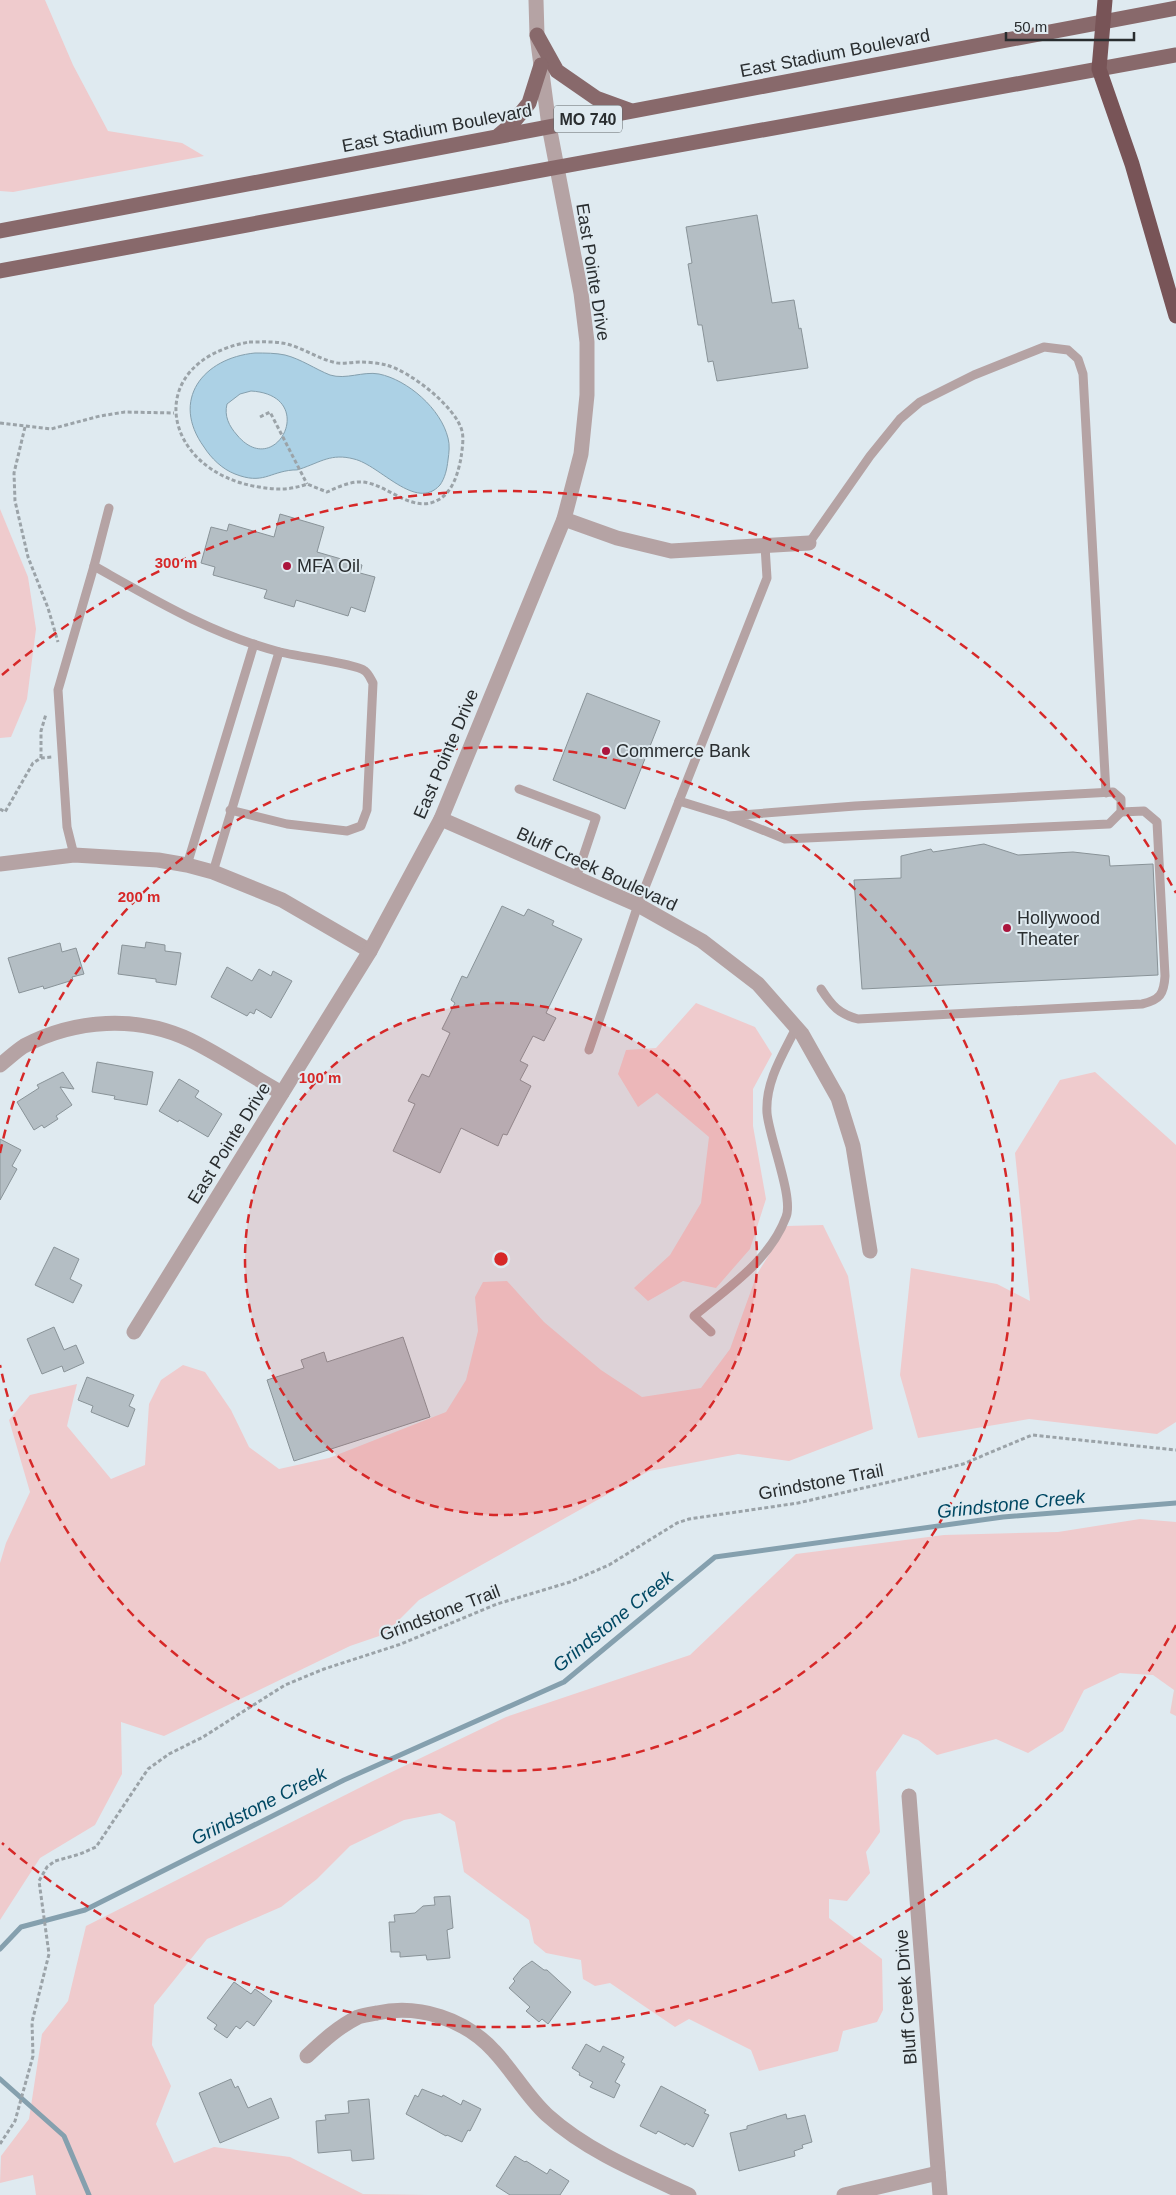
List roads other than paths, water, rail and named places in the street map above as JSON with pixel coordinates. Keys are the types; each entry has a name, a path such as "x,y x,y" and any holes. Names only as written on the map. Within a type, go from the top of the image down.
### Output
{"highway":[{"path":"1105,0 1105,22 1099,69 1132,164 1176,316"}],"main road":[{"name":"East Stadium Boulevard","path":"0,231 1176,8"},
{"path":"537,35 558,71 596,98 630,111"},
{"name":"MO 740","path":"0,271 557,167 1176,55"},
{"path":"498,136 512,124 529,104 541,65"}],"street":[{"name":"East Pointe Drive","path":"134,1332 370,950 441,819 564,520 581,454 587,395 587,342 581,293 549,126 537,35 536,0"},
{"path":"564,520 617,538 671,551 809,543"},
{"name":"Bluff Creek Boulevard","path":"441,819 638,905 702,941 751,979 802,1034 838,1098 853,1146 870,1251"},
{"path":"0,864 74,855 158,860 187,865 212,872 282,900 370,950"},
{"path":"0,1065 23,1047 55,1032 99,1023 146,1025 189,1039 282,1094"},
{"name":"Bluff Creek Drive","path":"910,1796 940,2195"},
{"path":"307,2056 330,2034 360,2016 389,2010 418,2011 447,2019 472,2031 494,2050 546,2115 582,2141 626,2166 690,2195"},
{"path":"844,2195 938,2173"}],"lane":[{"path":"809,543 870,456 900,419 920,402 974,375 1036,349 1053,347 1068,350 1078,359 1083,374 1106,793"},
{"path":"74,855 67,827 58,690 109,508"},
{"path":"589,1050 638,905 766,578 765,546"},
{"path":"94,566 215,630 279,652 357,666 366,671 374,683 367,810 361,826 347,831 287,824 230,810"},
{"path":"187,865 254,644"},
{"path":"212,872 279,652"},
{"path":"519,789 596,818 576,878"},
{"path":"728,816 855,806 1114,792 1121,799 1122,812"},
{"path":"679,801 728,816 785,839 1109,824 1122,812 1144,811 1157,822 1165,976 1164,990 1154,1001 1142,1004 858,1019 844,1016 833,1007 821,989"},
{"path":"711,1332 694,1316 757,1263 787,1215 786,1192 771,1139 767,1112 768,1094 774,1071 796,1028"}],"water":[{"path":"255,353 282,354 330,375 342,377 373,373 401,382 422,397 444,427 449,441 449,449 442,482 430,492 420,493 409,490 364,463 346,457 326,459 298,470 285,471 259,478 245,477 226,469 210,455 194,430 190,413 191,398 197,384 207,373 220,363","holes":["251,391 272,396 283,406 287,419 284,432 277,443 265,449 252,447 237,435 230,424 226,413 227,404 240,394"]}],"waterway":[{"name":"Grindstone Creek","path":"0,1949 21,1927 85,1910 344,1780 564,1682 715,1557 1003,1517 1176,1503"},
{"path":"0,2079 64,2136 89,2195"}],"place":[{"name":"MFA Oil","path":"287,566"},
{"name":"Commerce Bank","path":"606,751"},
{"name":"Hollywood Theater","path":"1007,928"}]}
